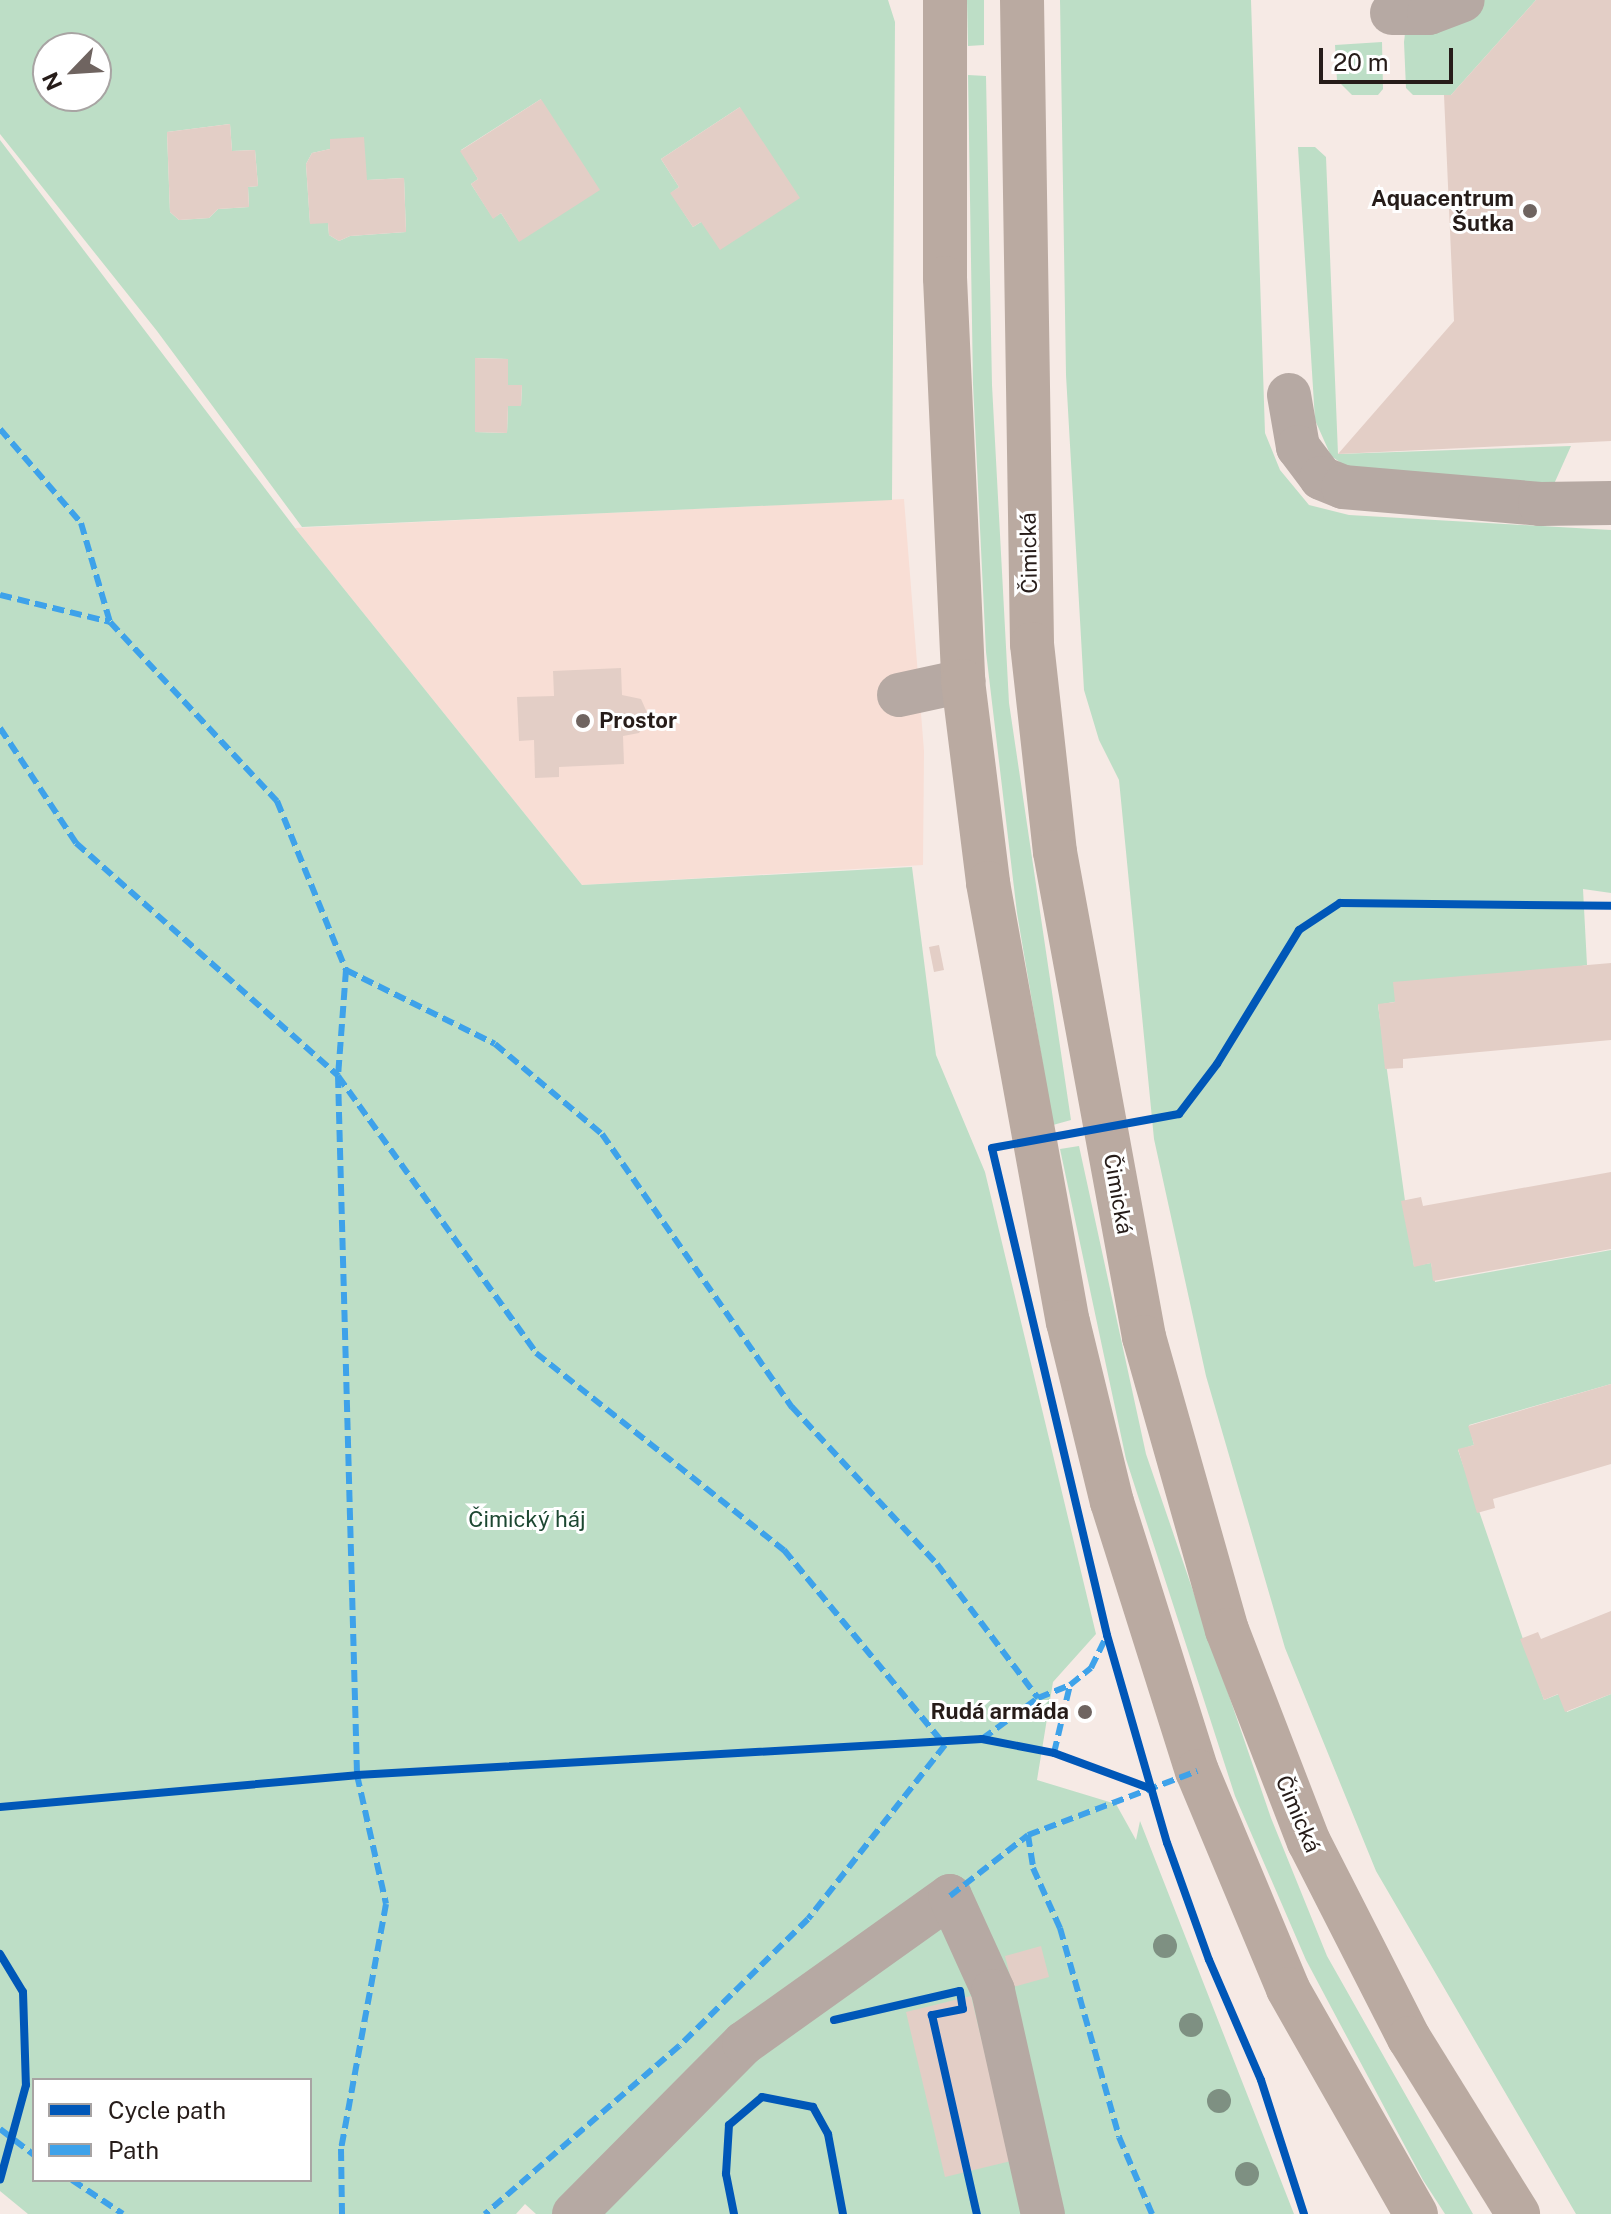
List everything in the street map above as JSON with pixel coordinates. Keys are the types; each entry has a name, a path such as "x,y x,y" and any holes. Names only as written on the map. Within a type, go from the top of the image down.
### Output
{"main road":[{"path":"945,0 945,278 963,681 988,883 1068,1322 1151,1637 1197,1771 1288,1989 1416,2214"},
{"name":"Čimická","path":"1022,0 1032,644 1055,852 1144,1337 1227,1630 1309,1842 1409,2038 1518,2214"}],"lane":[{"path":"1392,13 1429,13 1463,0"},
{"path":"1289,395 1298,447 1321,478 1343,487 1540,504 1611,503"},
{"path":"899,695 963,681"},
{"path":"574,2214 744,2043 950,1896 993,1991 1043,2214"}],"shaded area":[{"path":"904,499 924,751 923,865 582,885 295,528"}],"green space":[{"path":"0,0 888,0 895,22 892,500 302,527 157,331 0,134","holes":["541,99 519,241 501,213 493,218 471,184 478,179 461,150","740,107 701,222 693,227 671,193 679,187 661,159","230,124 232,151 255,150 258,186 248,187 249,207 218,209 209,218 179,220 170,212 167,132","330,149 367,180 404,178 406,232 350,236 339,241 329,235 328,223 310,223 306,164 312,153","475,358 508,359 508,385 522,386 521,406 508,406 507,433 475,432"]},
{"path":"967,0 984,0 984,45 968,46"},
{"path":"1060,0 1251,0 1265,433 1280,470 1309,505 1349,515 1611,530 1611,893 1583,889 1587,965 1378,1005 1414,1266 1431,1263 1435,1282 1611,1250 1611,1384 1469,1425 1474,1445 1458,1450 1544,1700 1559,1694 1567,1712 1611,1694 1611,2214 1576,2214 1376,1871 1285,1648 1206,1376 1154,1139 1119,780 1099,740 1084,690 1066,375"},
{"path":"1409,0 1536,0 1451,95 1413,95 1406,88 1404,42"},
{"path":"1382,42 1383,89 1378,95 1352,95 1337,80 1335,45"},
{"path":"968,75 986,76 992,385 1009,703 1071,1120 1053,1125 1017,913 986,652 973,384"},
{"name":"Čimický háj","path":"0,140 295,528 582,885 912,867 936,1055 985,1172 1096,1634 1053,1682 1037,1780 1116,1804 1136,1840 1140,1821 1294,2214 536,2214 525,2204 516,2214 28,2214 0,2191"},
{"path":"1298,147 1315,147 1326,157 1338,454 1571,446 1554,484 1353,471 1331,456 1315,420"},
{"path":"1079,1146 1146,1454 1271,1818 1327,1956 1473,2214 1445,2214 1423,2180 1306,1960 1235,1796 1126,1459 1060,1149"}],"building":[{"name":"Aquacentrum Šutka","path":"1536,0 1611,0 1611,441 1338,454 1454,321 1444,95 1451,95"},
{"path":"541,99 600,190 519,242 501,213 493,219 471,184 478,179 460,151"},
{"path":"740,107 800,198 720,250 701,222 693,227 670,193 679,187 661,159"},
{"path":"230,124 232,151 255,150 258,186 248,187 249,207 218,209 209,218 179,220 170,212 167,132"},
{"path":"364,137 367,180 404,178 406,232 350,236 339,241 329,235 328,223 310,224 306,164 312,153 330,149 330,139"},
{"path":"475,358 508,359 508,385 522,385 521,406 508,406 507,433 475,432"},
{"name":"Prostor","path":"621,668 622,695 641,699 649,717 639,733 623,736 624,764 559,767 559,777 535,778 534,740 519,741 517,697 554,696 553,671"},
{"path":"939,945 944,970 934,972 929,947"},
{"path":"1611,963 1611,1040 1403,1059 1403,1068 1385,1069 1378,1004 1395,1002 1393,982"},
{"path":"1611,1172 1611,1249 1433,1281 1431,1263 1414,1267 1401,1201 1421,1197 1423,1206"},
{"path":"1611,1384 1611,1464 1493,1499 1495,1508 1477,1513 1458,1449 1474,1445 1468,1426"},
{"path":"1611,1611 1611,1694 1565,1712 1558,1694 1544,1700 1520,1639 1538,1632 1541,1639"},
{"path":"1041,1946 1049,1977 1013,1987 1005,1956"},
{"path":"971,1996 1011,2161 945,2177 906,2012"}],"marked path":[{"path":"0,429 81,523 110,622"},
{"path":"0,595 110,622 277,801 346,970 338,1076 357,1775 386,1904 341,2149 342,2214"},
{"path":"0,728 76,843 338,1076 536,1353 784,1550 945,1745 808,1919 679,2046 485,2214"},
{"path":"346,970 495,1044 602,1134 792,1407 937,1564 1038,1698"},
{"path":"1054,1753 1070,1685 1091,1668 1107,1635"},
{"path":"982,1739 1038,1698 1070,1685"},
{"path":"950,1896 1028,1835 1197,1771"},
{"path":"1028,1835 1033,1868 1060,1928 1119,2137 1152,2214"},
{"path":"0,2129 32,2153"},
{"path":"75,2182 123,2214"}],"cycle path":[{"path":"1304,2214 1261,2080 1209,1960 1167,1843 1107,1635 992,1148 1179,1114 1217,1064 1299,930 1340,903 1611,906"},
{"path":"0,1807 357,1775 982,1739 1054,1753 1152,1789"},
{"path":"0,1954 23,1992 26,2085 0,2180"},
{"path":"834,2020 960,1991 963,2009 932,2015 977,2214"},
{"path":"734,2214 726,2174 729,2125 762,2097 813,2107 828,2134 843,2214"}],"place":[{"name":"Aquacentrum Šutka","path":"1530,211"},
{"name":"Prostor","path":"583,721"},
{"name":"Rudá armáda","path":"1085,1712"}]}
